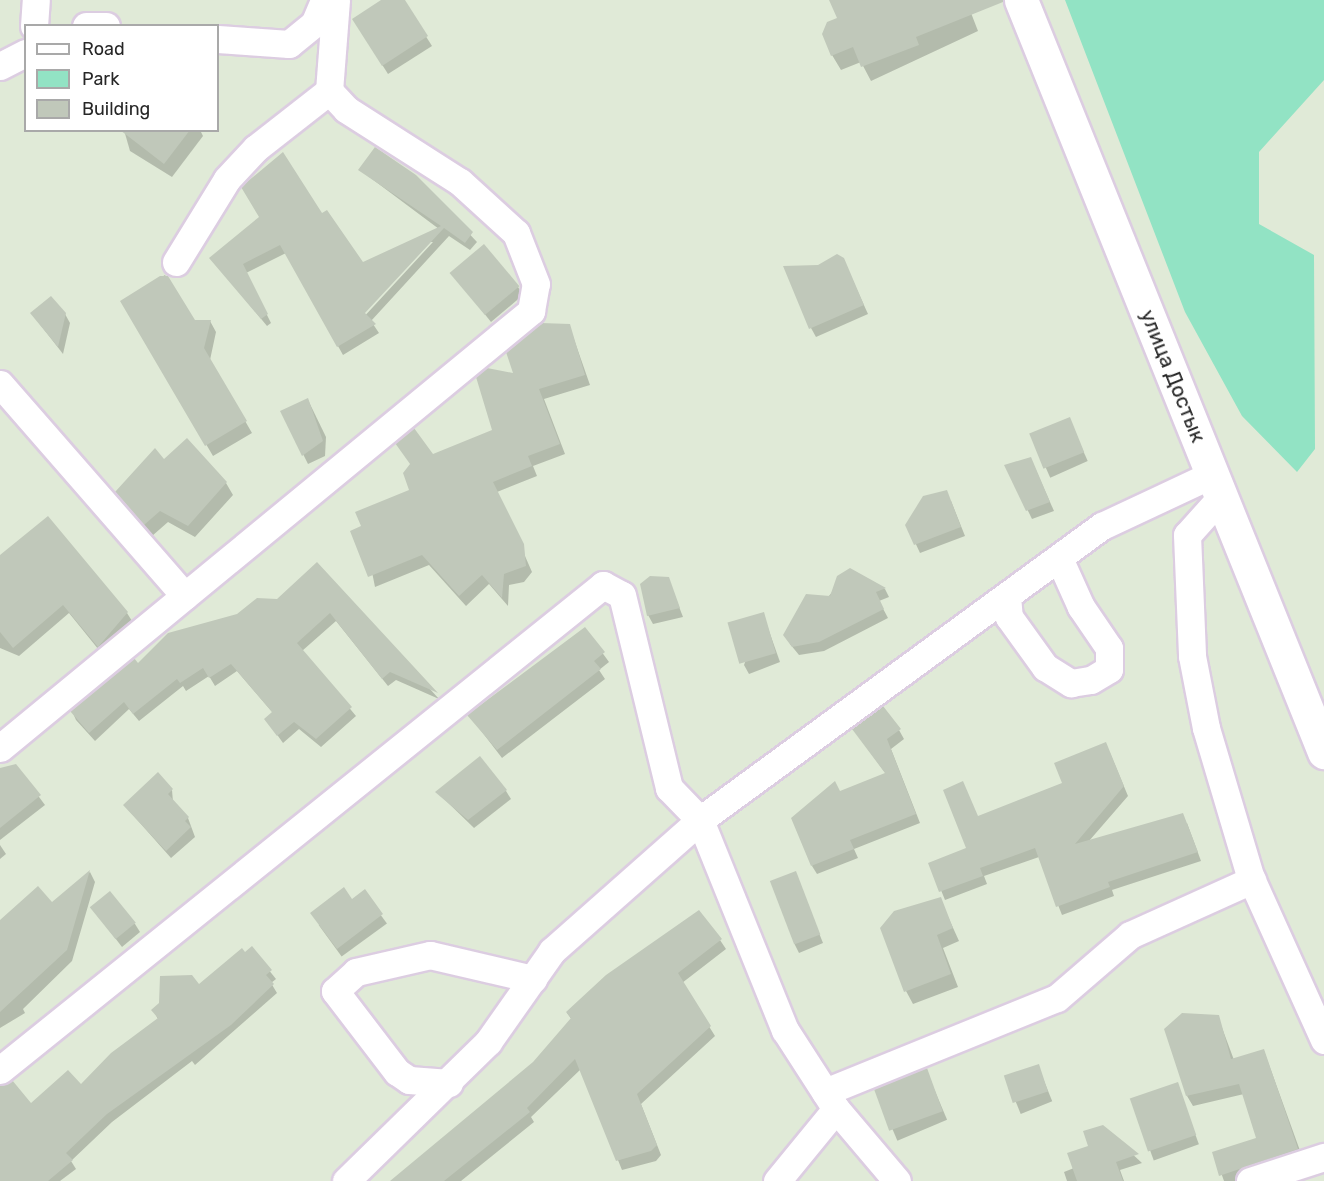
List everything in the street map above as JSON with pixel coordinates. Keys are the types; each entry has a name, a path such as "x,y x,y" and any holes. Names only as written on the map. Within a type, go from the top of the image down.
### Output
{"main road":[{"name":"улица Достык","path":"1021,0 1324,752"}],"street":[{"path":"34,24 36,0"},
{"path":"176,262 227,178 256,148 329,91 336,0"},
{"path":"219,39 289,44 319,12 333,52"},
{"path":"0,66 24,54"},
{"path":"5,734 185,596 531,311 536,298 516,233 460,182 346,109 329,91"},
{"path":"0,384 185,596"},
{"path":"346,1181 449,1083 533,979 552,951 700,820 1102,526 1176,492 1217,485"},
{"path":"1187,535 1217,485"},
{"path":"1176,492 1187,535 1192,656 1206,728 1252,879 1324,1040"},
{"path":"1007,596 1009,617 1045,667 1071,683 1091,680 1109,669 1109,648 1081,607 1059,558"},
{"path":"0,1070 603,585 622,595 669,788 700,820 785,1030 831,1100 897,1181"},
{"path":"777,1181 831,1100 1057,998 1130,935 1252,879"},
{"path":"449,1083 409,1080 397,1072 356,1025 335,991 356,972 430,955 533,979"},
{"path":"1250,1181 1324,1157"}],"green space":[{"path":"1065,0 1324,0 1324,80 1259,152 1259,224 1314,255 1315,449 1297,472 1242,416 1185,312"}],"building":[{"path":"381,0 405,0 428,36 382,66 352,19"},
{"path":"829,0 1003,0 1003,2 916,37 919,45 861,67 853,47 831,56 822,34 827,22 837,18"},
{"path":"123,132 188,132 164,164"},
{"path":"375,147 416,175 473,232 465,243 444,228 365,313 376,324 337,347 280,245 243,264 268,314 261,319 209,258 259,217 241,187 283,152 322,213 327,210 363,262 441,226 358,170"},
{"path":"484,244 519,286 485,315 450,273"},
{"path":"837,254 844,258 864,305 809,329 783,266 818,265"},
{"path":"160,276 168,276 195,320 211,320 204,348 247,421 205,446 120,301"},
{"path":"51,296 66,313 58,347 30,313"},
{"path":"541,323 570,324 585,375 539,389 560,444 528,456 532,466 493,482 524,544 526,566 504,574 502,598 482,575 459,596 422,555 368,577 350,531 361,526 355,512 409,490 403,473 410,464 395,443 414,428 433,454 492,430 476,377 487,368 513,373 506,352"},
{"path":"308,398 323,441 302,456 280,411"},
{"path":"1070,417 1084,452 1043,469 1029,433"},
{"path":"187,438 227,482 188,526 160,511 144,525 115,492 155,448 164,459"},
{"path":"1031,457 1050,502 1026,511 1004,465"},
{"path":"947,490 961,527 914,545 905,525 923,496"},
{"path":"48,516 128,612 98,647 63,605 13,648 0,632 0,555"},
{"path":"317,562 438,693 390,672 382,679 330,613 297,643 352,707 316,739 294,722 277,736 264,719 272,712 231,664 209,678 203,668 180,683 177,679 133,714 124,702 89,733 70,711 134,658 138,663 168,633 237,614 257,598 277,599"},
{"path":"850,568 886,588 876,592 884,609 819,642 792,647 783,635 806,594 830,596 837,576"},
{"path":"650,576 669,577 680,608 647,616 640,584"},
{"path":"764,612 776,653 739,664 727,622"},
{"path":"585,627 605,652 594,661 601,669 497,750 467,715"},
{"path":"883,706 901,729 887,739 916,814 850,840 854,849 811,866 791,818 835,781 840,791 885,773 852,729"},
{"path":"1106,742 1124,786 1075,844 1183,813 1198,852 1108,882 1110,887 1056,907 1035,848 980,868 983,876 939,892 928,863 966,848 943,790 963,781 978,816 1062,783 1054,763"},
{"path":"480,756 507,790 468,820 435,792"},
{"path":"16,764 41,795 0,828 0,768"},
{"path":"158,772 173,789 168,794 189,817 185,821 191,827 166,851 123,805"},
{"path":"90,870 67,950 0,1012 0,920 38,886 52,902"},
{"path":"796,871 820,934 794,945 770,881"},
{"path":"344,887 352,899 365,889 383,914 337,949 310,913"},
{"path":"110,891 136,923 116,939 90,907"},
{"path":"941,897 953,928 937,935 951,974 904,992 880,928 894,911"},
{"path":"699,910 722,939 678,973 711,1026 637,1094 657,1145 651,1151 616,1161 575,1059 527,1108 530,1112 444,1181 390,1181 533,1062 571,1018 566,1012 606,975"},
{"path":"252,946 272,970 266,975 274,984 231,1025 107,1114 66,1153 73,1160 48,1181 0,1181 0,1085 12,1080 31,1103 68,1070 81,1084 111,1053 158,1018 151,1010 159,1003 160,976 192,975 199,984 242,948 245,952"},
{"path":"1182,1013 1219,1015 1231,1059 1264,1049 1298,1149 1219,1176 1212,1152 1256,1138 1239,1084 1186,1096 1164,1029"},
{"path":"1039,1064 1048,1092 1013,1103 1004,1075"},
{"path":"927,1068 943,1111 889,1131 873,1087"},
{"path":"1178,1082 1196,1135 1148,1152 1130,1099"},
{"path":"1103,1125 1139,1154 1116,1162 1123,1181 1077,1181 1067,1153 1088,1146 1083,1131"}]}
